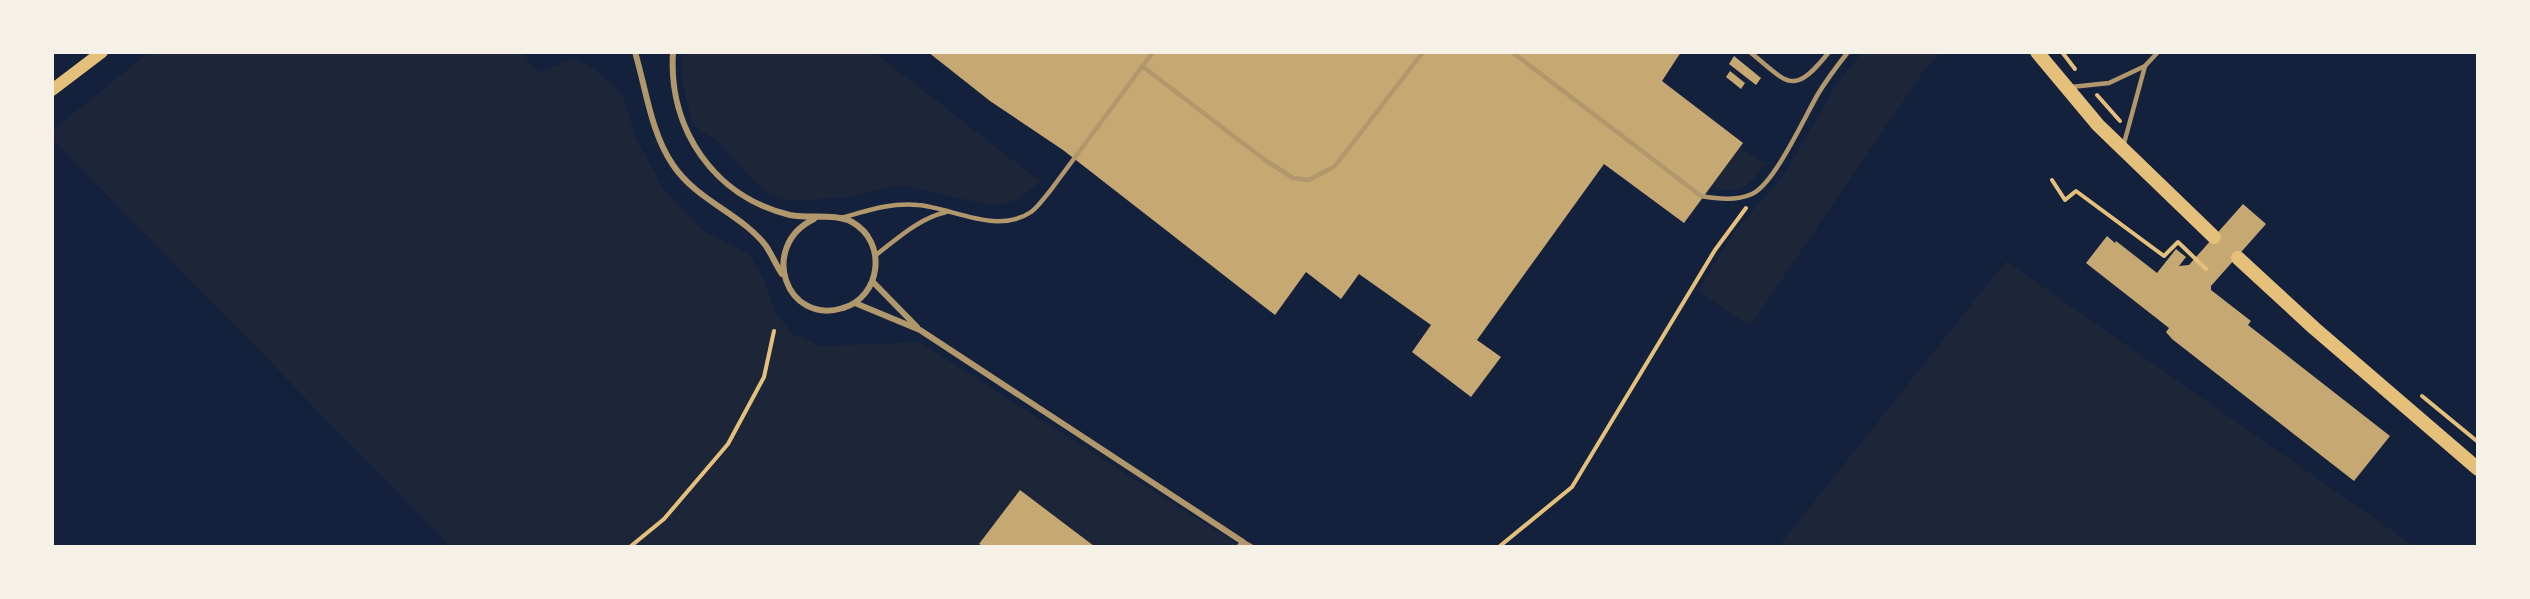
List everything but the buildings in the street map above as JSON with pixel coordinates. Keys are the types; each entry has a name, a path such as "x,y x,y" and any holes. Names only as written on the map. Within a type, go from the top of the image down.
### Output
{"main road":[{"path":"52,90 102,52"},
{"path":"2037,52 2098,125 2214,237"},
{"path":"2238,258 2314,328 2478,469"}],"street":[{"path":"635,52 660,139 672,165 698,193 747,228 765,246 801,302 814,308 842,309 855,303 873,282 876,255 872,242 864,231 841,218 814,219 788,214 760,204 715,173 688,139 677,111 673,89 673,52"},
{"path":"785,280 782,261 786,243 802,224 814,219"},
{"path":"873,282 920,330"},
{"path":"855,303 920,330 1242,544"}],"lane":[{"path":"841,218 897,205 918,205 980,219 1014,219 1032,212 1153,52"},
{"path":"1142,66 1264,160 1293,178 1309,180 1335,166 1423,52"},
{"path":"1512,52 1701,196 1732,199 1752,194 1763,185 1795,136 1832,71 1848,52"},
{"path":"1750,52 1782,79 1795,82 1804,79 1814,71 1829,52"},
{"path":"2066,87 2109,83 2145,66 2158,52"},
{"path":"2122,148 2145,66"},
{"path":"876,255 928,217 946,212"},
{"path":"1242,544 1251,546"}],"path":[{"path":"2062,52 2127,128"},
{"path":"2052,180 2065,200 2076,190 2164,256 2178,242 2206,269"},
{"path":"1500,546 1572,487 1715,250 1763,185"},
{"path":"631,546 664,519 728,444 764,377 774,331"},
{"path":"2415,391 2478,442"}],"shaded area":[{"path":"684,52 875,53 1041,180 1030,191 1018,198 1006,203 990,205 899,185 851,197 797,201 784,199 763,190 714,138 700,131 692,121 683,85 681,62"},
{"path":"1862,52 1942,53 1925,69 1750,326 1698,291 1734,232 1784,175 1835,87"},
{"path":"148,53 523,53 537,72 575,58 598,72 622,94 636,138 664,190 705,232 750,254 764,281 776,314 793,334 820,346 919,342 1240,546 450,546 53,140 53,130"},
{"path":"1740,147 1765,164 1760,172 1748,184 1736,190 1728,191 1712,185"},
{"path":"2006,261 2414,546 1779,546"}]}
